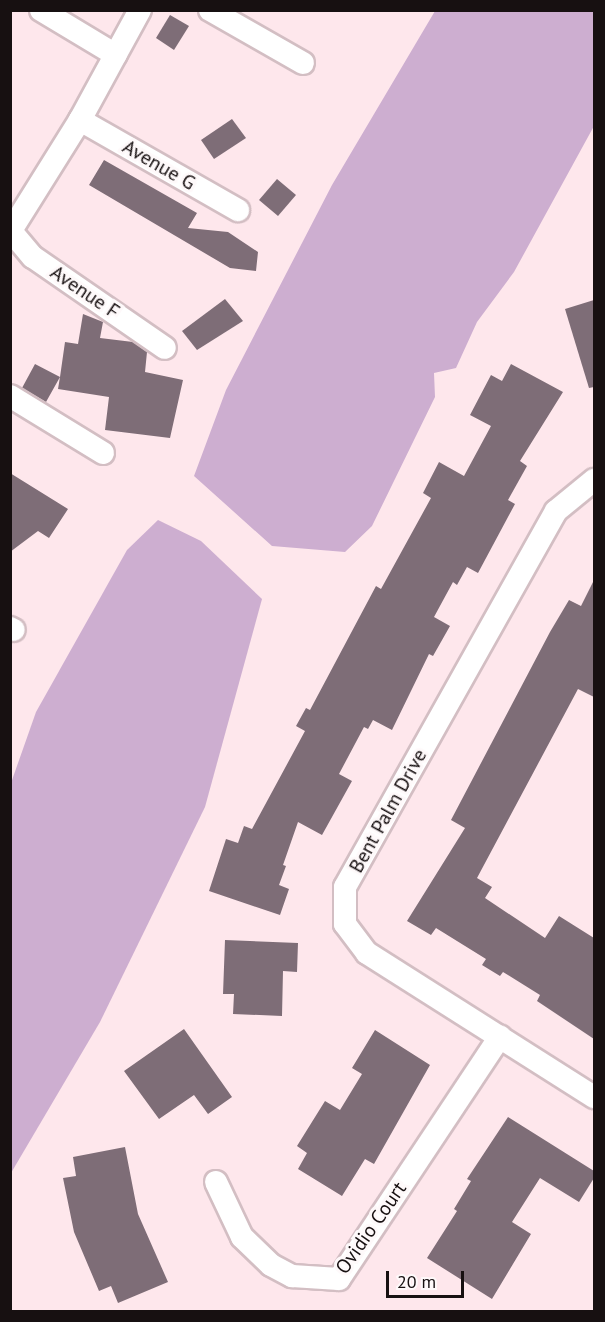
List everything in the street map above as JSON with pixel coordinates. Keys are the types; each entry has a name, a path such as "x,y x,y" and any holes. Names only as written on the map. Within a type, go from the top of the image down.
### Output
{"street":[{"path":"41,10 116,55"},
{"path":"11,231 80,120 140,10"},
{"path":"210,10 303,63"},
{"name":"Avenue G","path":"80,120 237,210"},
{"name":"Avenue F","path":"11,231 33,257 165,348"},
{"path":"10,396 103,453"},
{"name":"Bent Palm Drive","path":"594,480 556,511 345,887 345,924 368,953 594,1097"},
{"name":"Ovidio Court","path":"216,1182 242,1237 271,1265 292,1276 339,1280 500,1037"}],"shaded area":[{"path":"435,11 594,11 594,126 514,272 477,322 456,368 434,373 435,397 372,526 345,552 272,546 194,476 226,390 332,185"},
{"path":"158,520 201,541 262,599 205,807 100,1022 11,1173 11,783 36,712 127,550"}],"building":[{"path":"170,15 189,26 174,50 156,38"},
{"path":"232,119 246,138 214,159 201,140"},
{"path":"104,160 197,213 188,228 228,232 258,252 256,271 230,268 89,185"},
{"path":"277,179 296,195 278,216 259,200"},
{"path":"225,299 243,321 197,350 182,331"},
{"path":"594,300 594,387 589,388 565,309"},
{"path":"83,314 103,322 100,338 133,342 147,352 145,372 183,380 170,438 105,430 109,397 58,389 65,342 78,344"},
{"path":"35,364 60,377 46,402 22,388"},
{"path":"511,364 563,392 520,461 527,466 508,500 515,504 478,573 467,567 457,585 453,582 434,617 450,626 433,656 429,654 392,730 373,720 368,729 364,727 339,774 352,781 322,835 298,822 283,865 286,866 279,885 289,889 280,915 209,891 226,839 238,843 244,826 252,829 305,731 296,726 306,708 310,710 376,586 381,589 431,498 423,493 439,462 464,476 491,426 470,415 491,375 502,381"},
{"path":"10,473 68,509 49,538 38,531 10,552"},
{"path":"594,580 594,697 578,689 477,878 492,887 485,898 545,938 559,916 594,938 594,1039 537,1001 540,995 503,972 500,976 482,965 486,959 436,928 431,935 407,921 465,828 451,820 550,632 569,600 581,606"},
{"path":"225,940 298,943 297,972 283,971 282,1016 233,1014 234,994 223,994"},
{"path":"184,1029 232,1097 208,1114 194,1095 159,1119 124,1071"},
{"path":"375,1030 430,1065 374,1164 365,1159 342,1196 298,1169 307,1153 297,1146 325,1101 340,1110 362,1074 352,1068"},
{"path":"508,1117 594,1171 594,1178 579,1202 540,1178 512,1222 531,1234 492,1299 427,1258 457,1211 454,1209 471,1181 467,1179"},
{"path":"125,1147 138,1214 168,1282 118,1303 111,1286 99,1291 74,1232 63,1178 76,1176 73,1157"}]}
